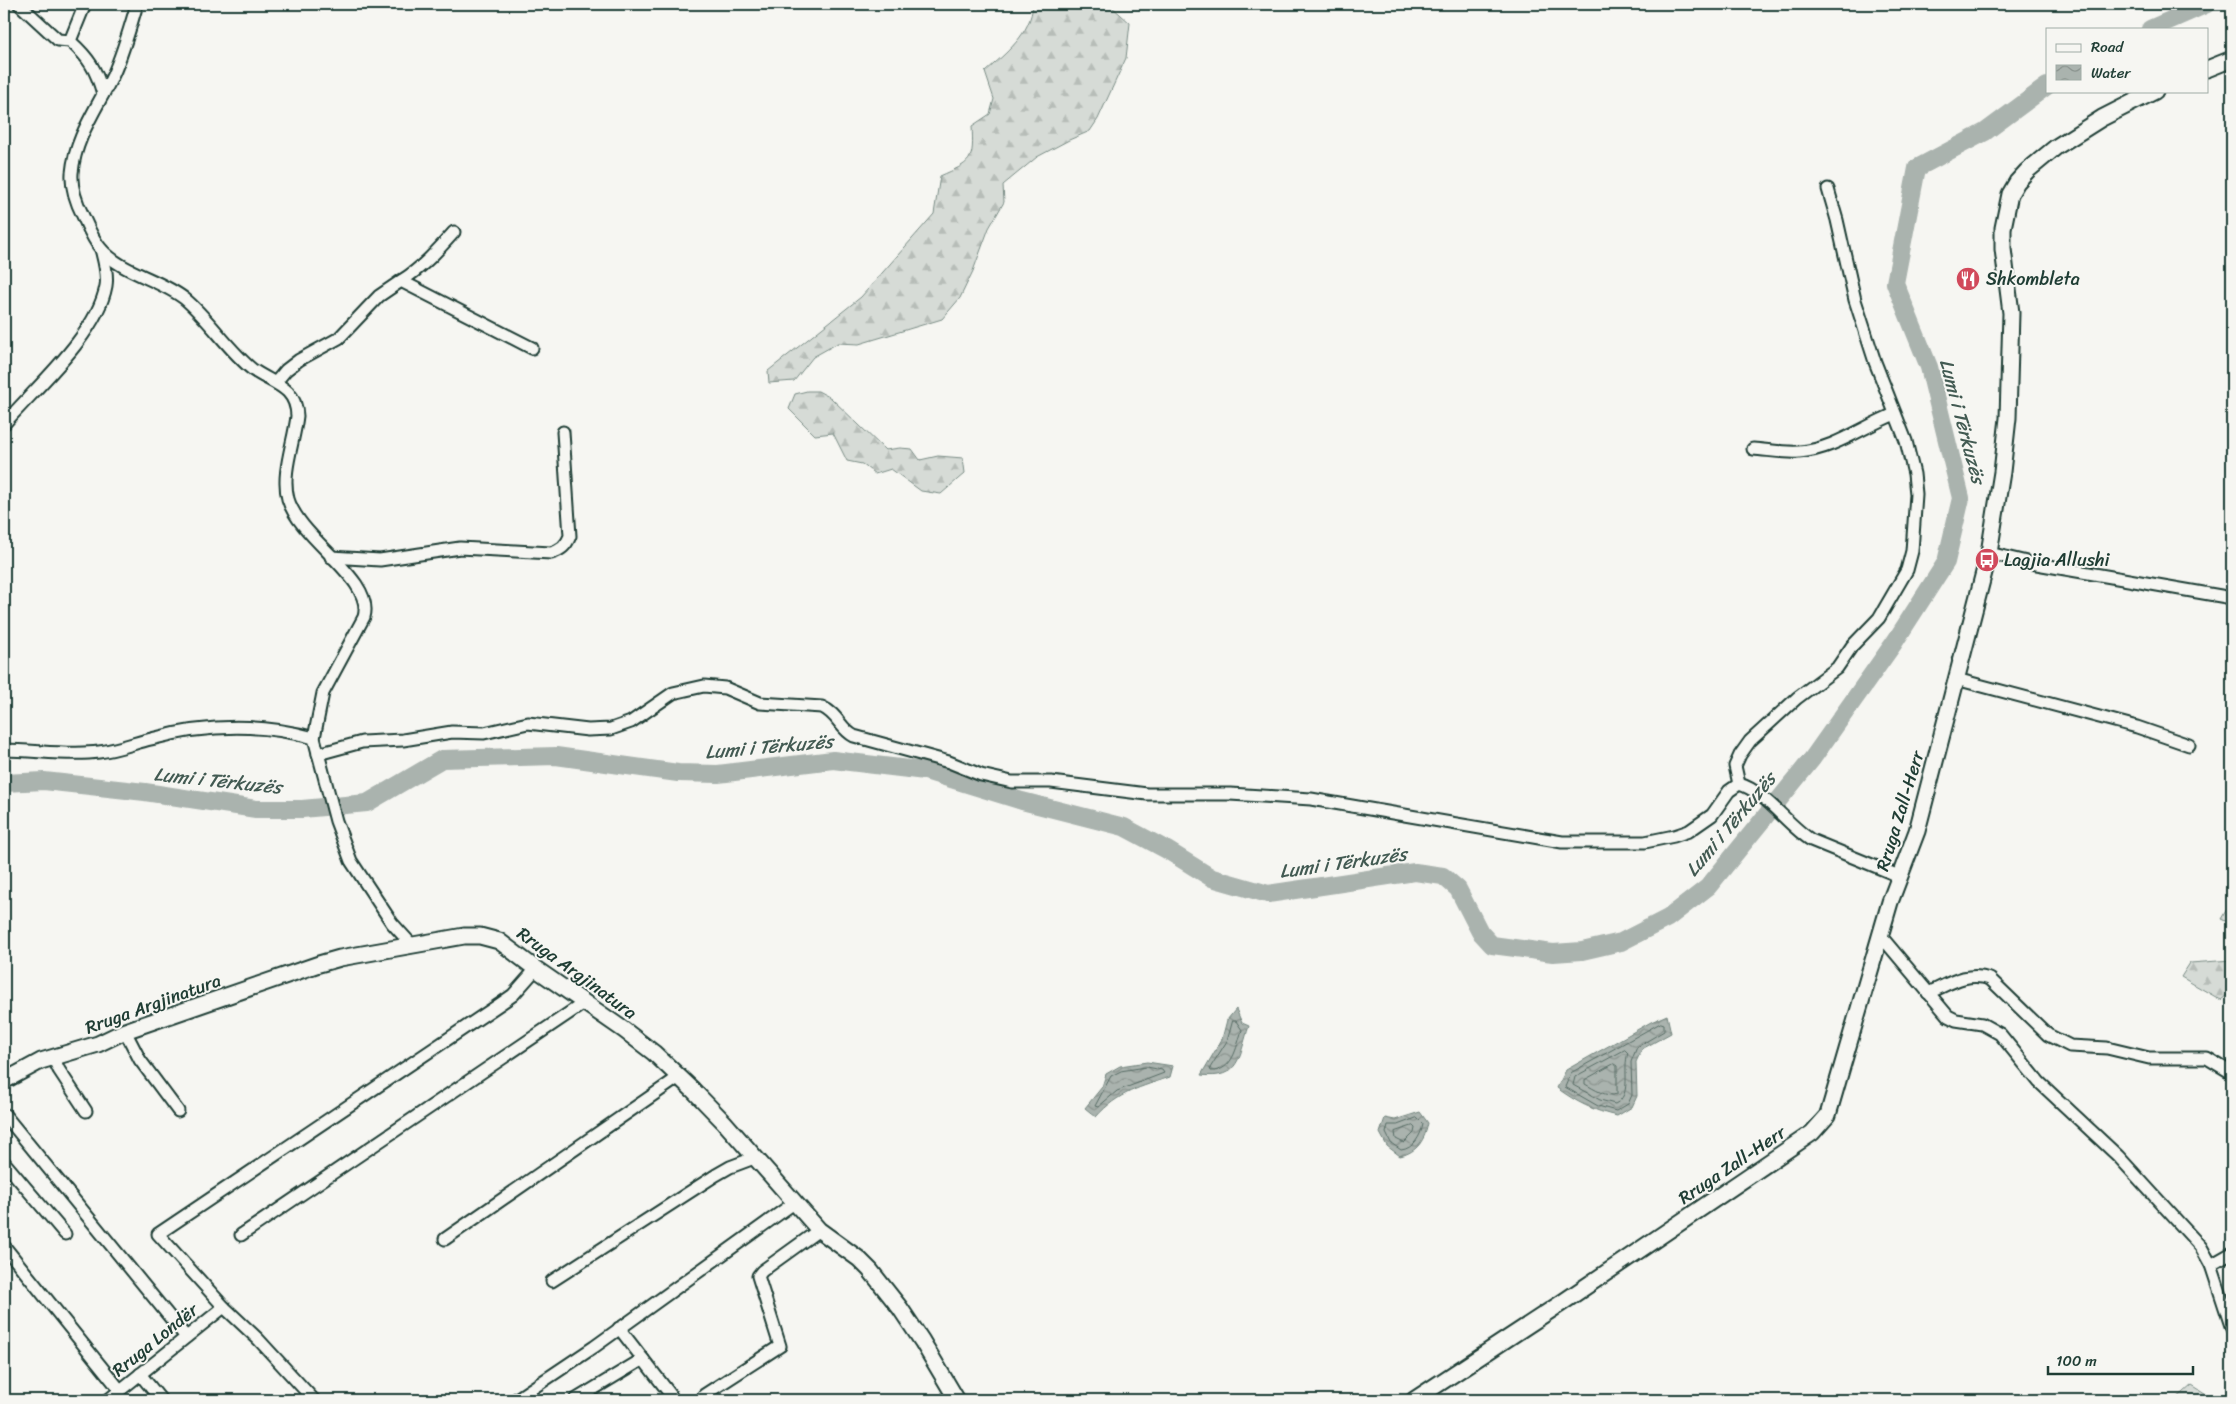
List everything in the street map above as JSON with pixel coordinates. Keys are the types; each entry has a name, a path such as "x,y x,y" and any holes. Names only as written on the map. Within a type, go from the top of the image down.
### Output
{"main road":[{"path":"2208,69 2232,60"},
{"name":"Rruga Zall-Herr","path":"1414,1400 1563,1302 1812,1133 1822,1124 1832,1105 1880,935 1917,831 1988,553 2002,472 2008,418 2011,313 2003,235 2010,194 2017,182 2027,171 2056,147 2102,118 2153,92"},
{"name":"Rruga Argjinatura","path":"4,1081 24,1069 53,1057 98,1044 124,1032 319,964 411,944 464,936 490,938 509,947 536,969 624,1030 679,1076 724,1122 819,1230 858,1259 883,1285 922,1341 956,1400"}],"street":[{"path":"19,4 58,40 70,41 89,58 103,94"},
{"path":"70,41 85,4"},
{"path":"106,287 106,270 101,248 77,204 72,186 72,171 86,128 124,47 137,4"},
{"path":"1739,784 1735,766 1740,754 1750,741 1797,698 1837,668 1852,646 1879,618 1906,570 1912,551 1916,494 1906,441 1875,362 1855,300 1838,220 1828,189"},
{"path":"276,382 286,370 299,360 339,338 379,296 413,274 454,232"},
{"path":"101,248 125,267 169,288 185,299 254,370 276,382 287,391 297,407 295,433 286,480 288,497 293,512 302,525 362,590 367,608 323,693 314,738 336,821 351,861 392,923 411,944"},
{"path":"4,424 75,344 96,311 106,287 125,267"},
{"path":"401,281 532,348"},
{"path":"1753,449 1801,452 1819,448 1850,436 1895,414"},
{"path":"331,557 380,560 460,548 551,553 560,551 567,544 570,536 563,432"},
{"path":"1988,553 2031,563 2232,598"},
{"path":"1956,679 2137,727 2189,745"},
{"path":"318,754 355,744 403,740 444,733 484,733 528,723 588,730 611,729 631,722 672,693 692,687 714,686 725,688 760,703 822,707 831,711 848,732 854,736 949,762 998,780 1051,782 1148,794 1239,794 1311,799 1562,842 1637,842 1674,836 1689,831 1712,816 1729,792 1739,784"},
{"path":"4,750 80,754 100,752 180,732 241,727 272,729 314,738"},
{"path":"1739,784 1759,795 1798,832 1811,840 1900,876"},
{"path":"1880,935 1948,1016 1956,1020 1982,1024 2000,1034 2039,1082 2118,1156 2201,1247 2211,1265 2232,1330"},
{"path":"314,1400 258,1339 224,1307 158,1234 513,995 536,969"},
{"path":"1928,993 1961,978 1971,975 1981,976 1990,979 2048,1035 2059,1042 2070,1046 2107,1048 2149,1058 2207,1058 2232,1073"},
{"path":"240,1235 584,1003"},
{"path":"124,1032 140,1060 178,1111"},
{"path":"53,1057 59,1070 86,1111"},
{"path":"445,1239 679,1076"},
{"path":"4,1114 186,1337"},
{"path":"552,1280 716,1175 730,1167 754,1158"},
{"path":"4,1162 65,1234"},
{"path":"515,1400 620,1328 794,1203"},
{"path":"704,1395 780,1346 758,1276 762,1271 819,1230"},
{"path":"4,1246 120,1390"},
{"path":"2211,1265 2232,1253"},
{"name":"Rruga Londër","path":"108,1400 224,1307"},
{"path":"620,1328 673,1400"},
{"path":"575,1400 643,1359"},
{"path":"140,1374 161,1400"}],"green space":[{"path":"1033,4 1114,4 1111,6 1130,23 1126,58 1098,119 1090,131 1037,157 1003,185 1004,202 989,228 973,271 960,298 942,319 859,344 838,343 813,357 794,381 769,383 768,371 861,297 934,214 940,176 965,164 971,154 972,126 990,114 994,99 985,72 1009,50 1022,34 1028,25"},
{"path":"818,391 831,398 885,450 912,449 920,460 938,456 963,458 965,473 941,494 921,491 891,469 875,474 862,464 847,461 833,433 815,435 789,409 795,394"},
{"path":"2230,904 2232,905 2232,924 2221,919"},
{"path":"2232,960 2232,991 2221,1000 2181,977 2190,963"},
{"path":"2192,1385 2216,1400 2175,1400"}],"water":[{"path":"1236,1009 1242,1023 1249,1026 1236,1064 1224,1074 1214,1076 1201,1075 1222,1039 1227,1020"},
{"path":"1667,1015 1671,1033 1642,1049 1636,1062 1637,1096 1632,1107 1617,1116 1609,1114 1571,1098 1557,1088 1566,1070 1651,1022"},
{"path":"1147,1062 1173,1066 1170,1077 1130,1091 1113,1102 1096,1117 1085,1108 1102,1087 1106,1074 1120,1066"},
{"path":"1420,1112 1428,1123 1423,1139 1412,1151 1400,1156 1387,1146 1380,1133 1385,1118 1395,1120"}],"waterway":[{"name":"Lumi i Tërkuzës","path":"2152,28 2207,4"},
{"name":"Lumi i Tërkuzës","path":"4,783 44,781 145,792 256,809 302,809 367,803 442,759 556,756 678,773 718,774 833,760 925,771 1022,801 1124,827 1167,850 1212,878 1268,894 1415,872 1443,876 1458,889 1480,932 1492,945 1553,953 1582,951 1621,942 1668,918 1708,887 1812,759 1894,643 1946,562 1961,498 1929,367 1895,283 1917,168 1985,132 2046,87"}],"place":[{"name":"Shkombleta","path":"1968,279"},
{"name":"Lagjia Allushi","path":"1987,560"}]}
